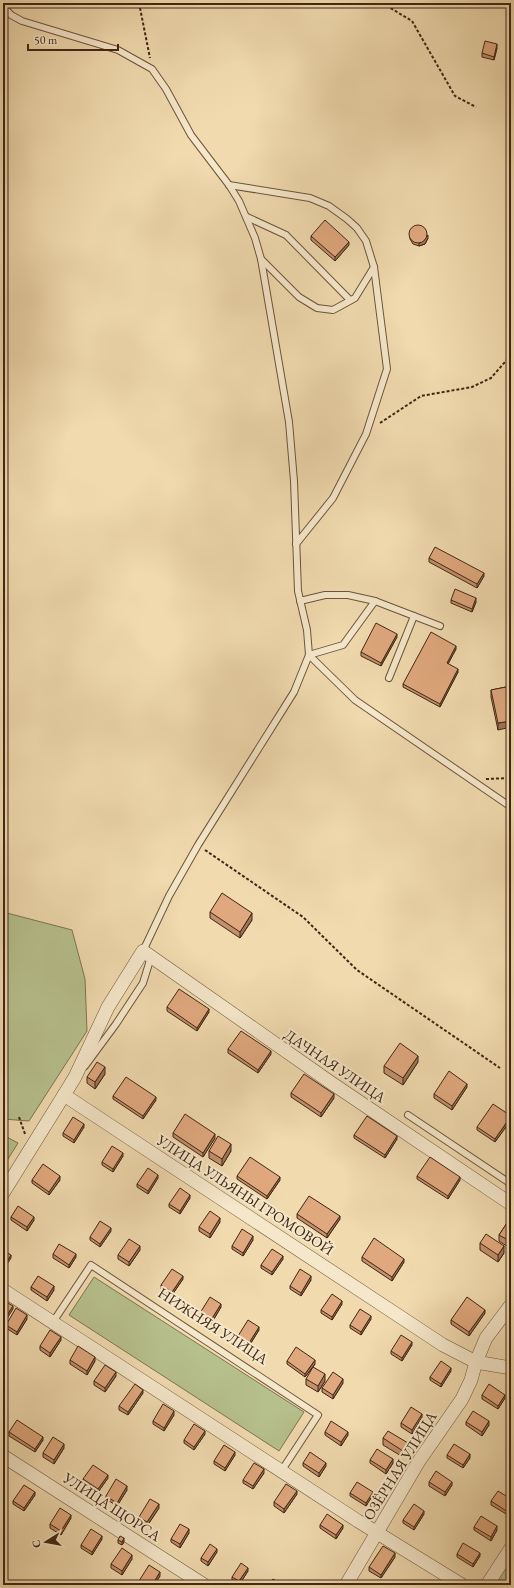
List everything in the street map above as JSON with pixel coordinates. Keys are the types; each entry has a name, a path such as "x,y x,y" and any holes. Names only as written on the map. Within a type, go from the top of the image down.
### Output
{"street":[{"path":"3,1193 75,1078 108,1007 147,954"},
{"name":"ДАЧНАЯ УЛИЦА","path":"147,954 330,1082 511,1204"},
{"name":"УЛИЦА УЛЬЯНЫ ГРОМОВОЙ","path":"64,1095 443,1345 476,1362 511,1368"},
{"path":"3,1290 282,1470 358,1521 462,1585"},
{"name":"ОЗЁРНАЯ УЛИЦА","path":"346,1585 419,1461 462,1399 471,1380 476,1362 486,1338 511,1305"},
{"name":"УЛИЦА ЩОРСА","path":"3,1456 204,1585"},
{"path":"487,1585 511,1548"}],"lane":[{"path":"3,6 11,15 22,20 118,50 152,70 166,89 191,135 229,185 246,217 255,238 261,259 289,422 294,481 296,567 300,601 307,630 309,655 294,692 198,845 169,896 147,954 143,983 90,1060 75,1078"},
{"path":"229,185 310,198 329,206 357,228 366,241 374,267 387,369 366,434 333,498 296,544"},
{"path":"246,217 286,235 350,300"},
{"path":"261,259 300,297 317,308 334,310 355,298 374,267"},
{"path":"300,601 324,595 348,595 375,601 440,626"},
{"path":"309,655 343,645 375,601"},
{"path":"389,678 414,616"},
{"path":"309,655 355,700 511,807"},
{"path":"408,1115 511,1184"},
{"name":"НИЖНЯЯ УЛИЦА","path":"53,1322 91,1265 318,1415 282,1470"}],"path":[{"path":"139,3 152,70"},
{"path":"382,3 412,21 455,96 476,107"},
{"path":"366,434 421,396 472,387 492,378 511,355"},
{"path":"473,780 511,778"},
{"path":"198,845 303,917 357,970 500,1068"}],"green space":[{"path":"3,912 72,930 85,979 87,1031 29,1121 3,1119"},
{"path":"3,1135 18,1143 3,1167"},
{"path":"94,1277 304,1412 279,1451 69,1315"},
{"path":"511,1555 511,1585 494,1585"}],"building":[{"path":"485,41 497,44 494,57 482,53"},
{"path":"325,220 349,242 335,257 311,236"},
{"path":"418,225 424,228 427,234 424,240 418,243 412,240 409,234 412,228"},
{"path":"435,547 484,573 477,584 429,558"},
{"path":"455,589 476,598 472,609 451,600"},
{"path":"376,623 397,634 381,663 361,652"},
{"path":"431,632 456,646 447,663 458,669 440,704 403,684"},
{"path":"506,687 511,708 511,721 498,723 491,690"},
{"path":"222,893 252,913 240,932 210,912"},
{"path":"179,989 209,1009 197,1028 167,1007"},
{"path":"241,1031 271,1051 258,1070 228,1049"},
{"path":"400,1043 418,1056 403,1078 384,1066"},
{"path":"97,1062 105,1067 95,1082 87,1077"},
{"path":"449,1071 467,1084 452,1106 434,1094"},
{"path":"304,1074 334,1094 321,1113 291,1093"},
{"path":"126,1077 156,1097 143,1116 113,1096"},
{"path":"493,1104 511,1116 495,1139 477,1127"},
{"path":"185,1114 215,1134 203,1153 173,1133"},
{"path":"367,1116 397,1136 385,1155 354,1135"},
{"path":"73,1117 84,1124 74,1140 63,1133"},
{"path":"218,1136 231,1144 222,1159 209,1151"},
{"path":"112,1146 123,1153 113,1169 102,1162"},
{"path":"250,1157 280,1177 267,1196 237,1176"},
{"path":"430,1157 460,1177 448,1196 417,1176"},
{"path":"43,1164 60,1176 49,1192 32,1180"},
{"path":"148,1168 158,1175 148,1191 137,1184"},
{"path":"180,1188 190,1195 180,1211 169,1204"},
{"path":"309,1196 340,1216 327,1234 297,1214"},
{"path":"18,1206 34,1217 27,1227 11,1217"},
{"path":"210,1211 220,1218 210,1234 199,1227"},
{"path":"511,1217 511,1235 508,1240 499,1235"},
{"path":"100,1221 111,1228 100,1244 90,1237"},
{"path":"242,1229 253,1236 243,1253 232,1246"},
{"path":"486,1234 504,1246 498,1255 480,1243"},
{"path":"374,1238 404,1259 392,1277 362,1257"},
{"path":"129,1239 140,1246 129,1262 118,1255"},
{"path":"59,1244 76,1254 69,1265 53,1254"},
{"path":"272,1249 283,1256 272,1272 261,1265"},
{"path":"3,1250 11,1255 4,1266 3,1265"},
{"path":"172,1269 183,1276 172,1292 161,1285"},
{"path":"300,1269 311,1276 301,1293 290,1286"},
{"path":"38,1276 54,1286 47,1297 31,1287"},
{"path":"332,1294 342,1301 332,1317 321,1310"},
{"path":"210,1297 221,1304 211,1320 200,1313"},
{"path":"467,1297 485,1310 469,1332 451,1320"},
{"path":"6,1302 13,1306 3,1321 3,1306"},
{"path":"16,1308 27,1315 17,1332 6,1325"},
{"path":"360,1309 371,1316 361,1332 350,1325"},
{"path":"248,1320 259,1327 249,1343 238,1336"},
{"path":"50,1330 61,1337 50,1353 40,1346"},
{"path":"401,1335 412,1342 402,1358 391,1351"},
{"path":"78,1346 95,1357 87,1371 70,1360"},
{"path":"296,1347 315,1360 305,1374 287,1361"},
{"path":"441,1361 451,1368 441,1384 430,1377"},
{"path":"105,1365 116,1372 105,1388 94,1381"},
{"path":"313,1367 325,1374 318,1386 306,1379"},
{"path":"333,1372 343,1379 333,1395 322,1388"},
{"path":"135,1384 143,1390 128,1412 119,1406"},
{"path":"489,1384 505,1395 498,1406 482,1395"},
{"path":"163,1404 174,1411 164,1428 153,1421"},
{"path":"411,1407 422,1414 412,1430 401,1423"},
{"path":"473,1411 489,1421 482,1432 466,1422"},
{"path":"17,1420 43,1437 35,1449 9,1432"},
{"path":"331,1421 348,1432 341,1442 325,1432"},
{"path":"194,1424 205,1431 194,1447 184,1440"},
{"path":"388,1431 408,1443 403,1451 383,1438"},
{"path":"53,1437 64,1444 54,1460 43,1453"},
{"path":"454,1444 470,1454 463,1465 447,1455"},
{"path":"224,1445 235,1452 225,1468 214,1461"},
{"path":"377,1449 393,1459 386,1470 370,1460"},
{"path":"310,1452 326,1463 319,1473 303,1463"},
{"path":"254,1463 264,1469 253,1486 243,1480"},
{"path":"93,1465 108,1475 98,1489 83,1479"},
{"path":"436,1471 452,1482 445,1492 429,1482"},
{"path":"116,1479 127,1486 117,1503 106,1496"},
{"path":"357,1482 373,1492 366,1503 350,1493"},
{"path":"286,1484 297,1491 284,1509 274,1502"},
{"path":"24,1485 35,1492 24,1508 13,1501"},
{"path":"498,1491 511,1499 511,1506 508,1512 491,1501"},
{"path":"150,1499 159,1504 147,1522 139,1517"},
{"path":"414,1504 424,1511 414,1527 403,1520"},
{"path":"60,1508 71,1515 61,1531 50,1524"},
{"path":"327,1514 343,1525 336,1535 320,1525"},
{"path":"481,1516 497,1526 491,1537 474,1527"},
{"path":"180,1524 189,1529 180,1544 171,1539"},
{"path":"91,1529 102,1536 92,1552 81,1545"},
{"path":"120,1536 124,1538 122,1542 118,1540"},
{"path":"463,1543 480,1553 473,1564 457,1554"},
{"path":"210,1544 217,1549 208,1562 201,1558"},
{"path":"383,1546 395,1553 381,1575 369,1567"},
{"path":"122,1548 132,1555 122,1571 111,1564"},
{"path":"241,1563 248,1568 239,1581 232,1577"},
{"path":"149,1565 160,1572 152,1585 145,1585 139,1581"},
{"path":"273,1579 281,1584 269,1585"},
{"path":"439,1582 444,1585 437,1585"}]}
